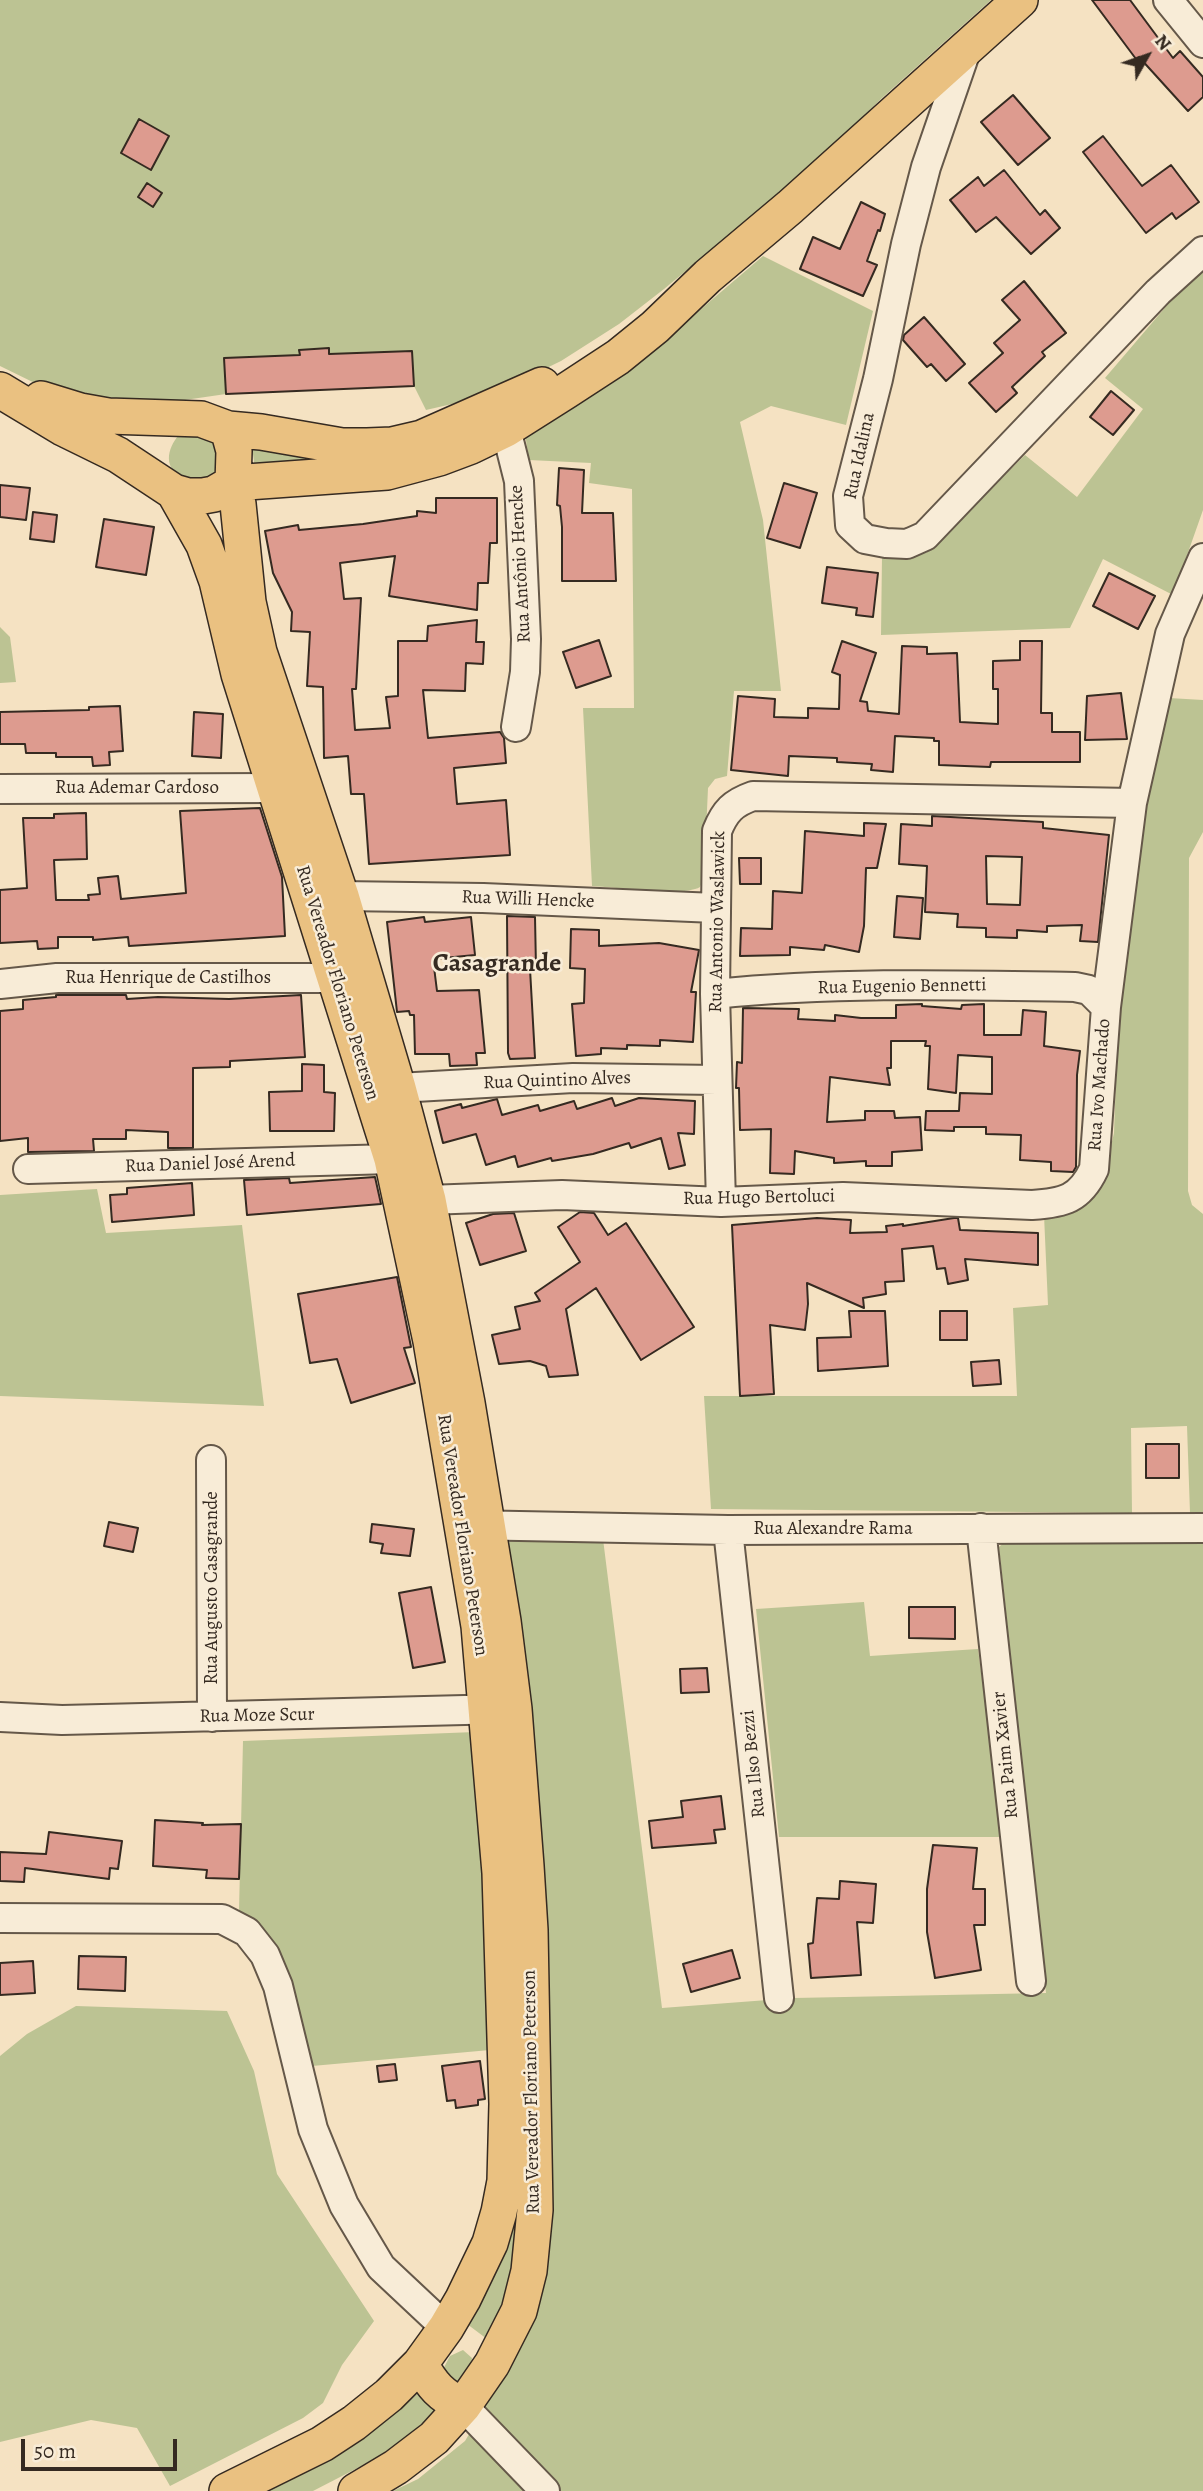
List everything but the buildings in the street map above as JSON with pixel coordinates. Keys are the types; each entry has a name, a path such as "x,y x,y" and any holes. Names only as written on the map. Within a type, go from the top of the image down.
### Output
{"main road":[{"path":"0,388 63,428 118,455 168,487 188,496 214,494 233,483 387,471 439,458 471,446 495,419 538,387 583,363 708,276 790,207 1020,0"},
{"path":"0,388 80,411 108,416 201,419 228,429 342,446 392,445 495,419"},
{"path":"168,487 157,457 162,431 173,418"},
{"path":"228,429 234,451 233,483"},
{"name":"Rua Vereador Floriano Peterson","path":"233,483 238,503 248,602 259,652 326,897 336,978 392,1159 431,1341 475,1525"},
{"name":"Rua Vereador Floriano Peterson","path":"168,487 204,545 217,582 239,674 275,788 326,897 398,1088 428,1200 467,1403 479,1626 500,1709 530,1930 535,2210 529,2271 519,2311 492,2364 463,2406 434,2438 396,2467 356,2491"},
{"name":"Rua Vereador Floriano Peterson","path":"227,2491 322,2444 389,2395 420,2364 446,2328 464,2299 490,2243 505,2181 507,2104 500,1873 500,1709"},
{"path":"446,2328 477,2346 492,2364"},
{"path":"420,2364 430,2381 446,2399 463,2406"}],"street":[{"path":"1168,0 1203,43"},
{"name":"Rua Idalina","path":"968,45 926,167 906,244 878,379 848,496 850,525 865,539 907,544 925,536 1158,292 1203,251"},
{"name":"Rua Antônio Hencke","path":"495,419 519,481 526,639 525,673 516,727"},
{"name":"Rua Ivo Machado","path":"1086,1186 1094,1169 1098,999 1132,803 1171,634 1202,563"},
{"name":"Rua Ademar Cardoso","path":"0,789 275,788"},
{"name":"Rua Antonio Waslawick","path":"720,1202 715,994 717,831 723,816 735,803 753,796 1132,803"},
{"name":"Rua Willi Hencke","path":"326,897 483,898 715,908"},
{"name":"Rua Henrique de Castilhos","path":"0,984 57,978 336,978"},
{"name":"Rua Eugenio Bennetti","path":"715,994 901,984 1075,987 1098,999"},
{"name":"Rua Quintino Alves","path":"398,1088 573,1077 717,1080"},
{"name":"Rua Daniel José Arend","path":"28,1169 392,1159"},
{"name":"Rua Hugo Bertoluci","path":"428,1200 562,1195 720,1202 843,1197 1032,1205 1055,1204 1086,1186"},
{"name":"Rua Augusto Casagrande","path":"211,1460 212,1717"},
{"name":"Rua Alexandre Rama","path":"475,1525 729,1530 1203,1528"},
{"name":"Rua Paim Xavier","path":"981,1528 1031,1981"},
{"name":"Rua Ilso Bezzi","path":"729,1530 779,1998"},
{"name":"Rua Moze Scur","path":"0,1717 62,1720 500,1709"},
{"path":"0,1918 222,1919 247,1932 265,1955 278,1986 313,2129 344,2205 381,2267 446,2328"},
{"path":"463,2406 545,2491"}],"green space":[{"path":"0,0 991,0 882,98 809,169 619,324 561,361 491,395 426,410 414,386 329,354 327,348 300,350 300,355 224,358 226,394 164,403 78,397 45,388 0,366"},
{"path":"763,256 873,311 846,425 771,406 740,422 763,520 781,691 734,691 727,776 715,779 708,788 704,877 700,887 665,891 592,886 583,708 634,708 632,489 589,483 591,463 529,460 524,427 673,333"},
{"path":"1203,270 1203,510 1173,595 1103,559 1070,628 881,635 882,556 926,553 1025,455 1077,497 1143,409 1105,378 1169,303"},
{"path":"183,431 216,436 220,471 205,482 181,477 170,464 172,446"},
{"path":"251,440 329,458 252,470 254,461"},
{"path":"0,627 10,637 16,682 0,683"},
{"path":"1169,698 1203,700 1203,832 1189,858 1188,1191 1192,1205 1203,1214 1203,1513 1190,1513 1187,1426 1131,1428 1132,1513 711,1509 704,1396 1017,1396 1013,1308 1048,1305 1044,1215 1106,1168 1114,1133 1119,994 1144,809"},
{"path":"97,1189 106,1233 242,1225 264,1406 0,1396 0,1195"},
{"path":"514,1537 603,1539 662,2008 794,1998 1046,1993 999,1547 1008,1539 1203,1540 1203,2491 393,2491 418,2479 465,2441 512,2362 532,2315 549,2253 549,2018 507,1544"},
{"path":"864,1602 870,1656 978,1649 1003,1837 779,1837 756,1609"},
{"path":"475,1732 486,1892 490,2050 312,2066 292,1986 281,1956 268,1934 239,1911 243,1741"},
{"path":"76,2006 227,2011 254,2071 277,2174 374,2321 342,2365 323,2403 303,2418 170,2486 137,2428 91,2420 0,2442 0,2056 27,2034"},
{"path":"518,2205 522,2228 509,2286 487,2339 463,2321"},
{"path":"463,2350 472,2358 470,2367 463,2377 452,2384 441,2373 450,2356"},
{"path":"422,2390 440,2407 408,2436 375,2459 313,2491 257,2491 351,2443 383,2423"}],"district":[{"name":"Casagrande","path":"497,965"}]}
